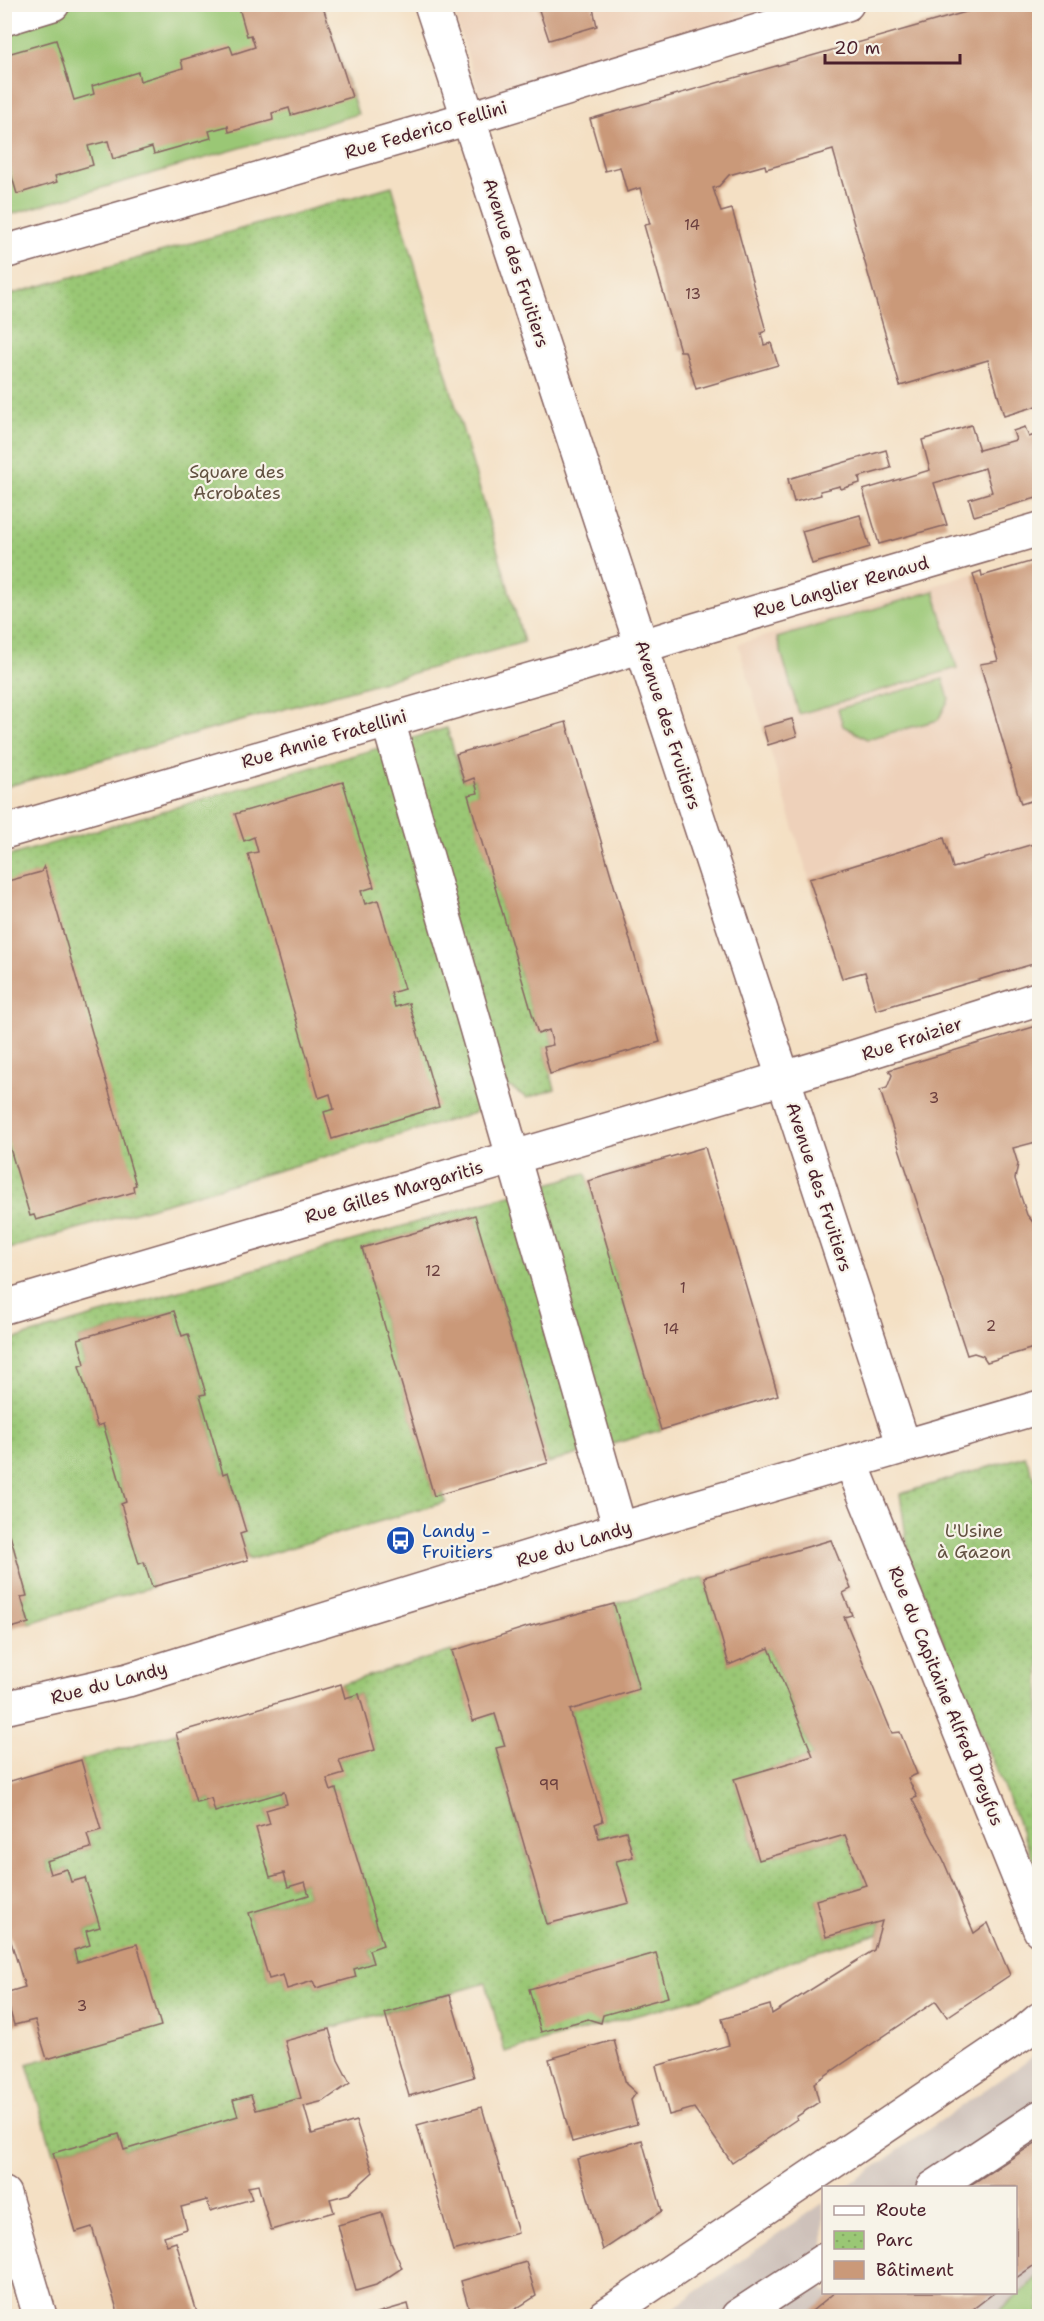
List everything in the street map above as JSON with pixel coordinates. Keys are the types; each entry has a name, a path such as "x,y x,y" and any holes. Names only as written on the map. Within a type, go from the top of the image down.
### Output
{"street":[{"path":"4,19 53,4"},
{"name":"Avenue des Fruitiers","path":"431,4 904,1446"},
{"name":"Rue Federico Fellini","path":"4,252 468,118 847,4"},
{"name":"Rue Langlier Renaud","path":"643,645 1040,529"},
{"name":"Rue Annie Fratellini","path":"4,832 643,645"},
{"path":"388,721 620,1529"},
{"name":"Rue Fraizier","path":"783,1078 1040,999"},
{"name":"Rue Gilles Margaritis","path":"4,1307 783,1078"},
{"name":"Rue du Landy","path":"4,1708 128,1680 620,1529 1040,1407"},
{"name":"Rue du Capitaine Alfred Dreyfus","path":"851,1462 1040,1930"},
{"path":"605,2316 1026,2031 1040,2019"},
{"path":"935,2186 1040,2117"},
{"path":"4,2194 40,2316"},
{"path":"738,2316 822,2261"}],"shaded area":[{"path":"451,4 811,5 482,102"},
{"path":"973,574 998,661 1039,649 1039,962 876,1010 865,972 842,978 809,879 738,644"},
{"path":"1039,2052 1039,2316 662,2316 822,2204 822,2294 1017,2294 1017,2186 847,2186"}],"green space":[{"path":"4,5 322,5 358,114 5,216"},
{"name":"Square des Acrobates","path":"392,186 524,642 5,787 5,296"},
{"path":"934,591 957,668 799,714 777,638"},
{"path":"943,679 949,699 938,720 867,739 843,726 838,709"},
{"path":"447,728 463,781 474,778 478,793 469,796 538,1033 549,1030 553,1045 543,1048 555,1089 527,1098 510,1087 479,1097 475,1113 5,1250 5,857"},
{"path":"586,1173 661,1430 548,1463 475,1215 362,1248 434,1495 443,1493 446,1502 248,1560 240,1534 246,1532 229,1473 223,1474 200,1395 206,1394 188,1334 182,1336 174,1311 78,1339 85,1364 80,1366 97,1426 103,1424 126,1502 121,1504 139,1564 144,1562 152,1587 29,1623 21,1597 27,1595 10,1536 5,1537 4,1342"},
{"name":"L'Usine à Gazon","path":"1025,1456 1040,1490 1039,1874 909,1558 900,1494"},
{"path":"704,1577 729,1664 769,1648 813,1756 734,1779 758,1860 845,1835 866,1885 816,1900 826,1937 882,1921 878,1934 811,1953 703,1997 505,2052 486,1983 286,2041 301,2098 256,2110 251,2095 234,2100 238,2116 124,2150 119,2134 53,2153 27,2064 160,2025 77,1962 74,1950 89,1945 86,1931 100,1927 85,1878 71,1882 67,1869 50,1874 46,1861 91,1848 87,1834 101,1830 81,1760 176,1733 197,1802 211,1798 215,1812 284,1792 287,1804 266,1810 270,1824 270,1877 284,1873 289,1887 305,1882 309,1895 249,1913 269,1979 283,1975 287,1988 313,1981 316,1988 355,1977 354,1969 373,1963 369,1950 383,1945 336,1789 331,1791 327,1779 343,1774 339,1760 375,1749 359,1694 345,1698 341,1684 452,1651 473,1720 495,1714 505,1746 496,1749 546,1924 628,1903 616,1861 633,1857 626,1831 599,1838 595,1824 603,1821 570,1710 639,1688 614,1604"},
{"path":"1039,2276 1039,2316 994,2316"}],"building":[{"path":"238,4 322,4 352,97 291,115 289,108 272,113 273,120 229,132 228,126 209,131 211,138 154,154 152,147 113,159 108,141 88,146 93,165 55,176 57,182 17,194 4,150 4,55 56,40 74,100 94,94 92,86 138,72 140,81 183,68 181,60 230,46 233,54 255,47 251,35 247,36"},
{"path":"537,4 592,4 597,26 549,40"},
{"path":"994,4 1040,4 1040,411 1037,406 1004,416 988,360 900,386 833,150 766,169 765,165 729,175 719,186 713,188 721,212 732,209 766,331 761,333 764,345 771,343 778,365 696,389 685,351 680,351 644,225 650,224 640,188 627,192 620,167 605,171 590,119"},
{"path":"971,425 979,450 1016,440 1013,431 1025,427 1029,437 1040,433 1040,497 974,516 969,499 992,492 985,468 934,483 947,525 879,544 863,490 930,470 922,440"},
{"path":"886,450 891,468 859,477 860,483 841,489 840,486 820,491 821,495 794,502 788,479"},
{"path":"860,515 870,547 812,564 802,531"},
{"path":"1040,559 1040,798 1021,804 980,664 998,661 973,574 981,571 982,576"},
{"path":"792,719 797,736 768,745 763,727"},
{"path":"566,722 660,1042 550,1074 543,1047 553,1045 549,1030 538,1034 468,795 478,793 474,778 464,782 456,754"},
{"path":"343,782 374,887 361,891 365,904 378,900 404,989 391,993 395,1007 409,1003 439,1107 332,1139 324,1112 334,1109 330,1094 319,1098 248,854 258,852 254,837 244,841 235,814"},
{"path":"944,838 953,868 1040,842 1040,962 876,1010 865,972 842,978 809,879"},
{"path":"44,866 136,1185 133,1186 134,1192 36,1220 34,1215 30,1216 4,1128 4,882 41,872"},
{"path":"1040,1025 1040,1141 1013,1148 1018,1164 1015,1179 1027,1215 1036,1226 1040,1225 1040,1346 987,1362 983,1356 974,1353 967,1355 880,1090 887,1088 892,1075 889,1070"},
{"path":"705,1147 778,1395 661,1430 588,1181"},
{"path":"475,1215 548,1463 434,1496 362,1248"},
{"path":"174,1311 182,1336 188,1334 206,1394 200,1395 223,1474 228,1472 246,1532 240,1534 248,1560 152,1587 144,1562 139,1564 121,1504 126,1502 103,1424 97,1426 79,1366 85,1364 78,1339"},
{"path":"10,1535 27,1596 21,1597 29,1623 4,1630 4,1537"},
{"path":"831,1540 851,1589 843,1593 852,1615 844,1617 892,1733 900,1732 917,1774 908,1778 917,1797 912,1799 944,1862 974,1933 988,1923 1010,1975 947,2017 936,2001 814,2083 819,2102 732,2163 694,2108 669,2115 656,2066 729,2045 722,2019 770,2005 772,2014 874,1950 882,1921 826,1937 816,1900 866,1885 845,1835 759,1860 734,1779 813,1756 769,1648 729,1665 704,1577"},
{"path":"614,1604 639,1689 570,1710 603,1821 595,1824 599,1838 626,1831 633,1857 616,1861 629,1903 547,1924 496,1748 505,1746 495,1714 473,1721 452,1651 527,1627"},
{"path":"341,1684 345,1698 359,1694 375,1750 339,1760 344,1774 327,1779 331,1791 336,1789 383,1945 369,1950 373,1963 354,1969 356,1977 316,1988 313,1981 287,1989 283,1975 269,1979 249,1913 309,1895 305,1882 288,1887 284,1873 270,1877 256,1828 270,1824 266,1810 287,1804 284,1792 215,1812 211,1798 196,1802 176,1733"},
{"path":"81,1760 101,1830 87,1834 91,1848 46,1861 50,1874 67,1869 71,1882 85,1878 100,1927 86,1931 90,1945 74,1950 77,1962 137,1944 161,2026 47,2059 35,2020 14,2025 5,1993 25,1987 4,1919 4,1783"},
{"path":"656,1953 668,1997 603,2015 601,2023 588,2019 541,2032 529,1989"},
{"path":"450,1995 474,2077 409,2096 385,2013"},
{"path":"329,2029 338,2060 350,2083 324,2101 304,2106 312,2134 356,2121 373,2172 349,2194 330,2199 334,2212 271,2230 258,2185 248,2187 252,2199 210,2211 207,2200 181,2207 187,2229 164,2236 167,2245 176,2242 198,2316 119,2316 92,2227 76,2232 53,2153 119,2134 124,2150 238,2116 233,2100 251,2095 256,2110 301,2098 285,2041"},
{"path":"614,2040 626,2084 636,2093 631,2100 637,2124 572,2142 549,2059"},
{"path":"482,2107 518,2233 453,2251 417,2125"},
{"path":"642,2140 662,2211 603,2250 577,2159"},
{"path":"1040,2140 1040,2261 1017,2277 1017,2186 969,2186"},
{"path":"382,2213 402,2268 376,2285 356,2291 338,2225"},
{"path":"526,2262 536,2296 505,2316 471,2316 461,2281"},
{"path":"833,2294 992,2294 964,2316 806,2316"},
{"path":"408,2304 411,2316 367,2316"}],"place":[{"name":"Landy - Fruitiers","path":"401,1541"}]}
